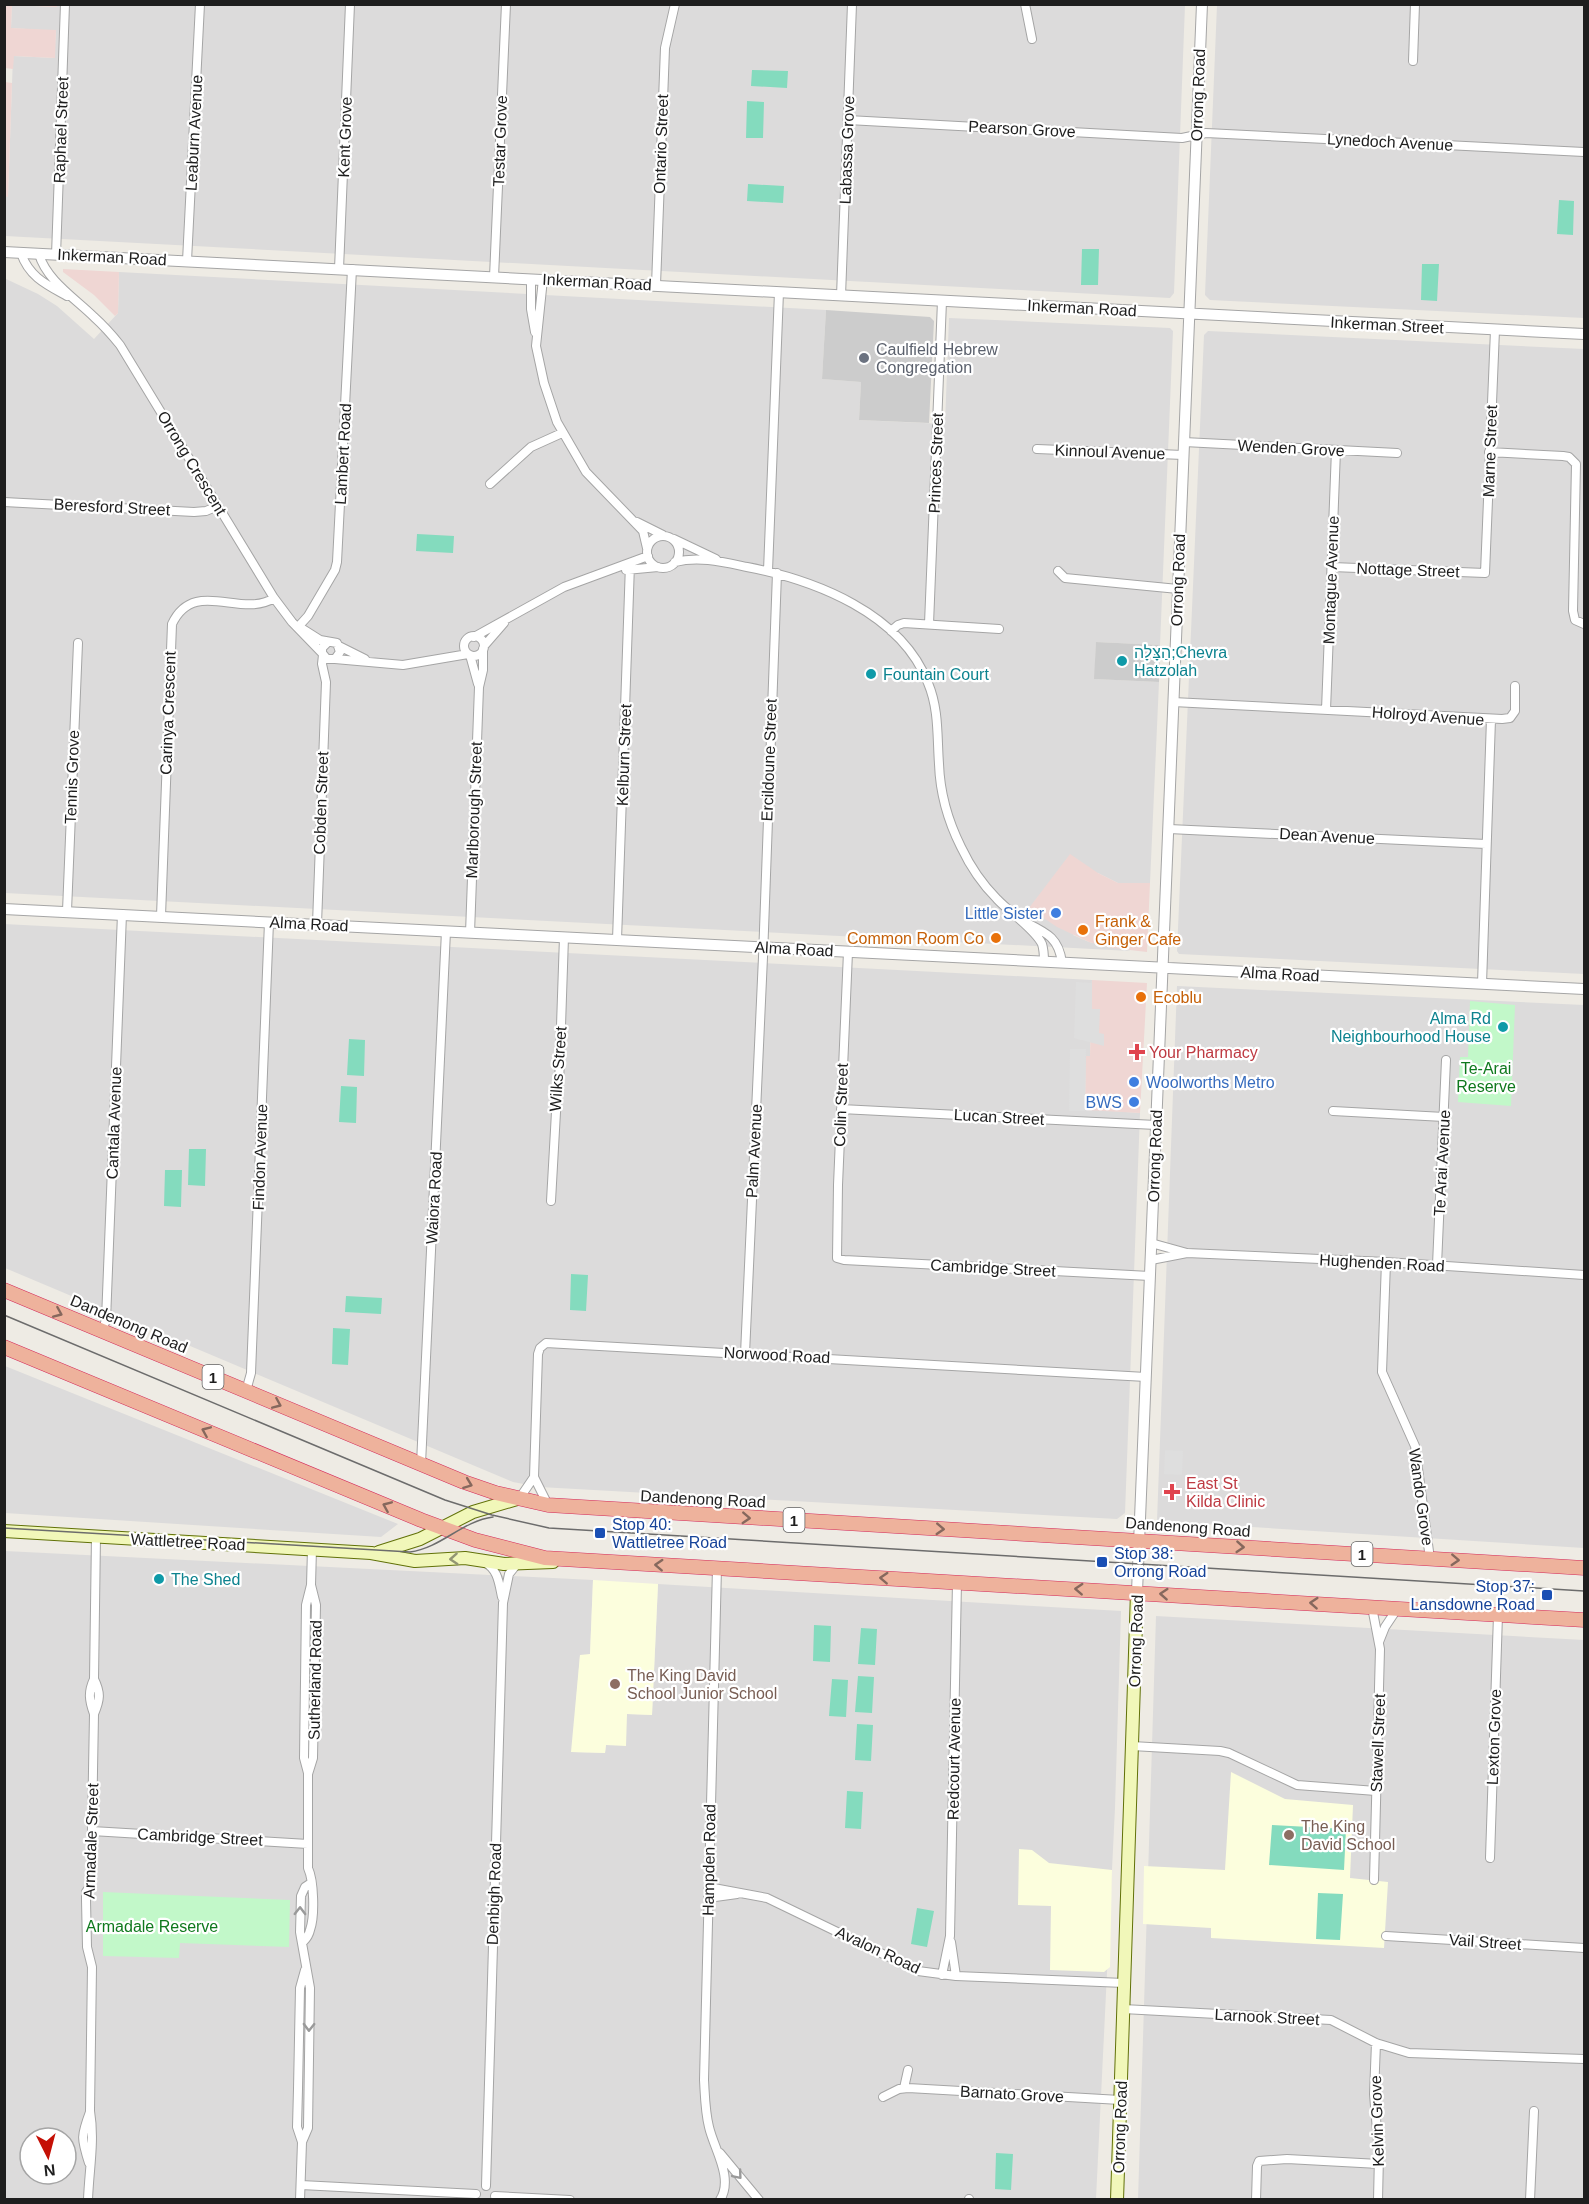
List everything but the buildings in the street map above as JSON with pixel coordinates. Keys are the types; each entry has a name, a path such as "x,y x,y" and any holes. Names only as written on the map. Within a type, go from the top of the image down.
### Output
{"highway":[{"name":"Dandenong Road","path":"4,1290 481,1489 548,1505 1584,1568"},
{"path":"4,1347 441,1527 474,1540 517,1552 575,1561 1137,1592 1584,1620"}],"main road":[{"name":"Wattletree Road","path":"371,1553 417,1540 473,1512 518,1499"},
{"name":"Wattletree Road","path":"4,1531 371,1553 420,1562 456,1558 517,1564 575,1561"},
{"name":"Orrong Road","path":"1117,2199 1137,1592"}],"street":[{"name":"Raphael Street","path":"56,255 65,4"},
{"name":"Leaburn Avenue","path":"187,261 200,4"},
{"name":"Kent Grove","path":"339,268 350,4"},
{"name":"Testar Grove","path":"494,277 506,4"},
{"name":"Ontario Street","path":"656,285 665,48 675,4"},
{"name":"Labassa Grove","path":"842,296 852,4"},
{"path":"1025,4 1032,39"},
{"name":"Orrong Road","path":"1137,1592 1202,4"},
{"path":"1413,61 1415,4"},
{"name":"Pearson Grove","path":"848,120 1182,138 1196,136"},
{"name":"Lynedoch Avenue","path":"1196,136 1206,133 1584,152"},
{"name":"Inkerman Road","path":"4,252 339,268 1189,315"},
{"name":"Orrong Crescent","path":"21,253 27,268 37,279 81,304"},
{"name":"Orrong Crescent","path":"39,254 46,270 109,331 124,351 274,598 323,654"},
{"name":"Lambert Road","path":"297,627 308,616 335,570 337,562 352,269"},
{"path":"531,279 531,309 538,362 549,402 562,433 586,472 617,506 634,520 722,561"},
{"path":"536,335 543,279"},
{"name":"Ercildoune Street","path":"762,948 779,292"},
{"name":"Princes Street","path":"929,624 942,301"},
{"name":"Inkerman Street","path":"1189,315 1584,334"},
{"name":"Marne Street","path":"1485,573 1495,330"},
{"path":"490,484 531,447 562,433"},
{"name":"Wenden Grove","path":"1184,442 1397,453"},
{"name":"Kinnoul Avenue","path":"1037,449 1183,455"},
{"name":"Montague Avenue","path":"1326,710 1336,450"},
{"path":"1489,452 1563,456 1576,464 1573,611 1575,620 1584,624"},
{"name":"Beresford Street","path":"4,502 194,512 206,511 218,506"},
{"path":"634,520 646,537 650,561 659,567"},
{"path":"630,567 647,552 653,539 663,535"},
{"path":"674,539 679,548 675,562"},
{"path":"440,658 564,587 630,567 668,567 675,562 687,559 722,561 772,572 803,582 844,600 872,616 891,631 913,656 928,682 937,720 940,782 954,832 967,859 981,880 1042,943 1044,962"},
{"name":"Kelburn Street","path":"617,940 630,567"},
{"name":"Nottage Street","path":"1332,567 1485,573"},
{"path":"1058,571 1065,578 1178,589"},
{"name":"Carinya Crescent","path":"161,916 172,624 181,609 194,602 261,604 274,598"},
{"path":"372,662 334,642 328,642 322,648 327,659 403,665 440,658 476,656 508,618"},
{"path":"891,631 901,624 999,629"},
{"name":"Orrong Crescent","path":"297,627 306,629 320,640 328,642"},
{"path":"474,637 481,639 484,648"},
{"name":"Tennis Grove","path":"67,911 78,642"},
{"path":"465,642 464,647 469,655"},
{"path":"334,659 339,655 339,646"},
{"name":"Marlborough Street","path":"470,933 479,687 483,670 484,648"},
{"name":"Cobden Street","path":"317,924 326,682 323,654"},
{"name":"Marlborough Street","path":"469,655 479,687"},
{"name":"Cobden Street","path":"326,682 334,659"},
{"path":"1491,719 1507,719 1514,715 1515,686"},
{"name":"Holroyd Avenue","path":"1173,702 1491,719 1482,984"},
{"name":"Dean Avenue","path":"1169,829 1486,844"},
{"name":"Alma Road","path":"4,909 1584,989"},
{"name":"Cantala Avenue","path":"102,1331 106,1312 122,914"},
{"path":"1017,918 1040,930 1056,942 1062,963"},
{"name":"Findon Avenue","path":"246,1391 251,1373 269,922"},
{"name":"Waiora Road","path":"421,1464 446,931"},
{"name":"Wilks Street","path":"551,1201 559,1085 564,937"},
{"name":"Palm Avenue","path":"745,1354 762,948"},
{"name":"Colin Street","path":"837,1258 848,952"},
{"name":"Te Arai Avenue","path":"1437,1265 1446,1060"},
{"name":"Lucan Street","path":"842,1109 1156,1125"},
{"path":"1334,1111 1444,1117"},
{"name":"Hughenden Road","path":"1151,1243 1187,1253 1582,1273"},
{"name":"Hughenden Road","path":"1151,1260 1187,1253"},
{"name":"Cambridge Street","path":"837,1258 1150,1276"},
{"name":"Wando Grove","path":"1386,1262 1382,1372 1415,1446 1430,1559"},
{"name":"Norwood Road","path":"548,1505 534,1477 538,1354 543,1345 557,1342 1146,1377"},
{"path":"518,1499 534,1477"},
{"name":"Armadale Street","path":"88,2199 89,2164 82,2141 82,2132 90,2111 92,1967 87,1947 88,1904 86,1900 92,1885 94,1714 89,1700 89,1690 94,1679 96,1536"},
{"name":"Sutherland Road","path":"300,2199 302,2142 297,2127 300,1988 305,1969 300,1932 300,1898 304,1889 311,1883 308,1868 308,1774 313,1758 316,1605 311,1585 312,1549"},
{"name":"Denbigh Road","path":"477,1560 490,1564 497,1574 503,1603"},
{"name":"Denbigh Road","path":"486,2186 503,1603 509,1575 517,1564"},
{"name":"Hampden Road","path":"717,1568 705,2095 709,2125 725,2182 720,2199"},
{"name":"Redcourt Avenue","path":"956,1976 950,1936 957,1582"},
{"name":"Stawell Street","path":"1372,1607 1380,1642 1374,1880"},
{"name":"Stawell Street","path":"1380,1642 1396,1609"},
{"name":"Lexton Grove","path":"1490,1858 1498,1615"},
{"path":"1132,1746 1220,1751 1297,1785 1376,1791"},
{"name":"Cambridge Street","path":"92,1831 308,1844"},
{"name":"Avalon Road","path":"708,1887 747,1893 786,1906 918,1971 956,1976 1124,1983"},
{"name":"Avalon Road","path":"708,1898 747,1893"},
{"name":"Redcourt Avenue","path":"942,1975 950,1936"},
{"name":"Vail Street","path":"1386,1936 1584,1948"},
{"name":"Larnook Street","path":"1123,2009 1331,2020 1376,2043 1409,2053 1584,2059"},
{"name":"Kelvin Grove","path":"1376,2043 1374,2094 1379,2164 1378,2199"},
{"path":"904,2088 908,2070"},
{"name":"Barnato Grove","path":"883,2097 904,2088 1120,2100"},
{"path":"1530,2199 1534,2111"},
{"name":"Hampden Road","path":"718,2151 759,2199"},
{"path":"1256,2199 1259,2161 1287,2159 1379,2164"},
{"path":"301,2185 476,2197 480,2187 486,2186 493,2189 495,2198 570,2199"}],"shaded area":[{"path":"5,4 57,5 57,7 12,5 11,28 56,30 55,58 14,56 13,69 5,68"},
{"path":"57,4 1185,5 1174,293 1170,298 5,236 4,196 8,196 13,56 54,58 56,31 11,28 12,5 57,7"},
{"path":"1217,5 1584,5 1584,318 1210,300 1205,295"},
{"path":"5,82 12,83 8,197 4,196"},
{"path":"63,269 119,272 118,313 115,316 94,295 63,272"},
{"path":"119,272 826,310 822,379 861,382 859,420 945,424 949,318 1170,328 1173,331 1160,645 1096,642 1095,679 1159,682 1150,883 1118,883 1098,873 1073,935 1089,942 1131,951 5,893 4,278 57,306 94,339 118,313"},
{"path":"826,310 930,317 934,321 929,423 859,420 861,382 822,379"},
{"path":"1208,331 1584,349 1584,974 1179,954 1177,951 1204,335"},
{"path":"1096,642 1160,645 1159,682 1094,679"},
{"path":"1070,854 1118,883 1150,883 1147,952 1113,948 1089,942 1057,927 1029,908"},
{"path":"4,924 1092,980 1090,1056 1086,1056 1085,1109 1140,1113 1125,1513 1117,1519 540,1487 513,1482 5,1268"},
{"path":"1092,980 1147,983 1140,1113 1085,1110 1086,1056 1090,1056"},
{"path":"1076,982 1092,983 1092,1009 1100,1009 1099,1033 1104,1034 1104,1046 1074,1038"},
{"path":"1177,986 1584,1005 1584,1548 1157,1521"},
{"path":"1070,1049 1086,1049 1085,1111 1069,1111"},
{"path":"5,1366 398,1524 381,1537 5,1513"},
{"path":"1165,1450 1183,1451 1182,1475 1164,1474"},
{"path":"5,1551 593,1580 590,1655 580,1655 572,1752 605,1753 606,1745 627,1714 652,1715 658,1584 1121,1611 1115,1808 1096,2199 5,2200"},
{"name":"The King David School Junior School","path":"593,1580 658,1584 652,1715 627,1714 626,1746 606,1745 605,1753 571,1752 580,1655 590,1654"},
{"path":"1156,1616 1584,1640 1584,2199 1138,2200"},
{"name":"The King David School","path":"1231,1772 1285,1799 1353,1805 1350,1878 1388,1882 1384,1948 1211,1938 1211,1928 1143,1924 1144,1866 1225,1870"},
{"path":"1019,1849 1032,1850 1049,1863 1112,1870 1110,1967 1104,1972 1050,1970 1051,1906 1018,1905"}],"green space":[{"path":"752,70 788,71 787,88 751,86"},
{"path":"747,101 764,102 763,138 746,138"},
{"path":"748,184 784,186 783,203 747,201"},
{"path":"1559,200 1574,201 1573,235 1557,234"},
{"path":"1082,249 1099,249 1098,285 1081,285"},
{"path":"1422,264 1439,264 1437,301 1421,300"},
{"path":"417,534 454,536 453,553 416,551"},
{"name":"Te-Arai Reserve","path":"1470,1001 1515,1005 1511,1106 1458,1102 1460,1057 1468,1057"},
{"path":"349,1039 365,1040 364,1076 347,1075"},
{"path":"341,1086 357,1087 356,1123 339,1122"},
{"path":"189,1149 206,1149 205,1186 188,1185"},
{"path":"165,1170 182,1170 181,1207 164,1206"},
{"path":"571,1274 588,1275 586,1311 570,1310"},
{"path":"346,1296 382,1298 381,1314 345,1312"},
{"path":"333,1328 350,1329 348,1365 332,1364"},
{"path":"814,1625 831,1626 830,1662 813,1661"},
{"path":"861,1628 877,1629 875,1665 858,1664"},
{"path":"858,1676 874,1677 872,1713 855,1712"},
{"path":"832,1679 848,1680 846,1717 829,1716"},
{"path":"857,1724 873,1725 871,1761 855,1760"},
{"path":"847,1791 863,1792 861,1829 845,1828"},
{"path":"1272,1825 1346,1829 1344,1870 1269,1865"},
{"name":"Armadale Reserve","path":"103,1892 290,1900 289,1947 180,1943 179,1958 103,1956"},
{"path":"1318,1893 1343,1894 1340,1940 1316,1939"},
{"path":"917,1908 934,1911 927,1947 911,1944"},
{"path":"996,2153 1013,2154 1011,2190 995,2189"}],"tram line":[{"path":"4,1315 445,1500 492,1515 549,1528 1584,1591"},
{"path":"4,1528 410,1552 421,1550 471,1524 493,1517"}],"place":[{"name":"Caulfield Hebrew Congregation","path":"864,358"},
{"name":"הַצָּלָה;Chevra Hatzolah","path":"1122,661"},
{"name":"Fountain Court","path":"871,674"},
{"name":"Little Sister","path":"1056,913"},
{"name":"Frank & Ginger Cafe","path":"1083,930"},
{"name":"Common Room Co","path":"996,938"},
{"name":"Ecoblu","path":"1141,997"},
{"name":"Alma Rd Neighbourhood House","path":"1503,1027"},
{"name":"Your Pharmacy","path":"1137,1052"},
{"name":"Woolworths Metro","path":"1134,1082"},
{"name":"BWS","path":"1134,1102"},
{"name":"East St Kilda Clinic","path":"1172,1492"},
{"name":"Stop 40: Wattletree Road","path":"600,1533"},
{"name":"Stop 38: Orrong Road","path":"1102,1562"},
{"name":"The Shed","path":"159,1579"},
{"name":"Stop 37: Lansdowne Road","path":"1547,1595"},
{"name":"The King David School Junior School","path":"615,1684"},
{"name":"The King David School","path":"1289,1835"}]}
